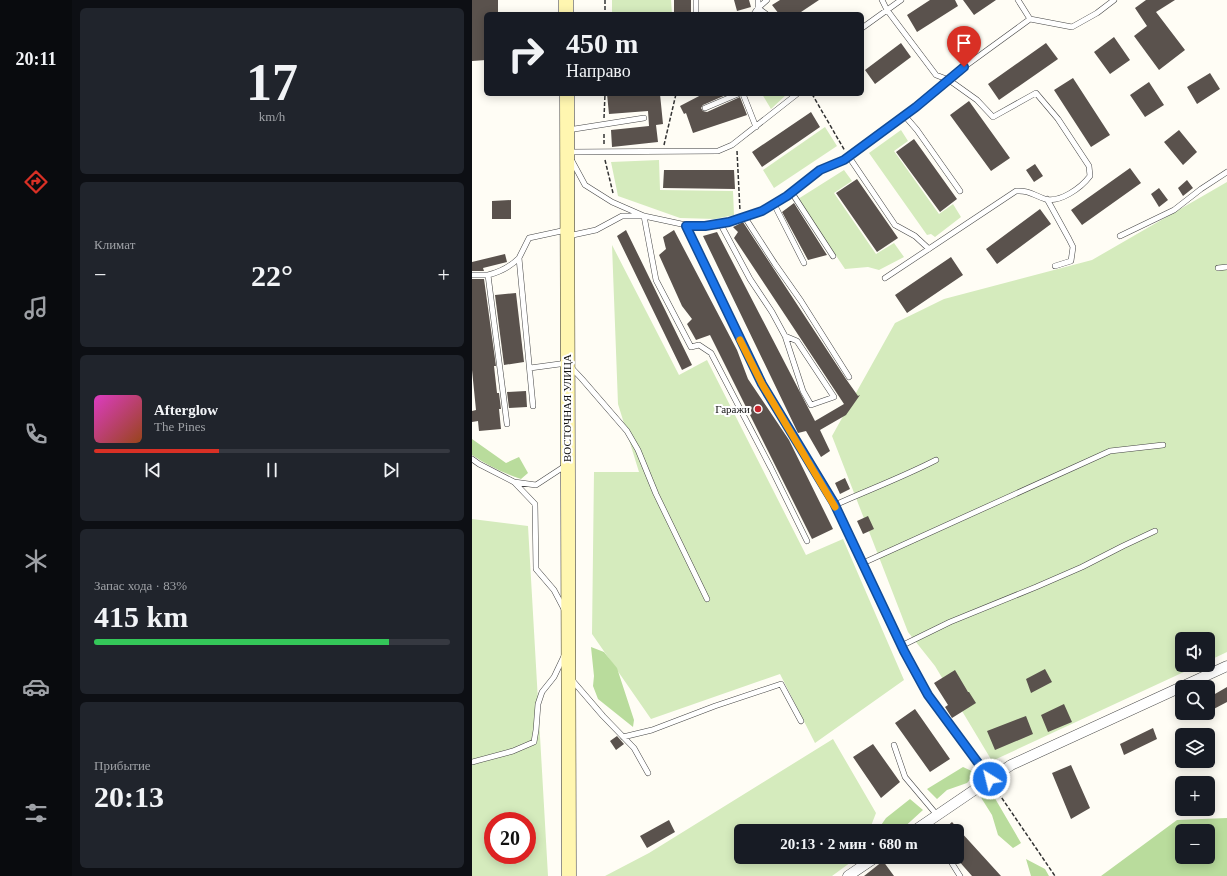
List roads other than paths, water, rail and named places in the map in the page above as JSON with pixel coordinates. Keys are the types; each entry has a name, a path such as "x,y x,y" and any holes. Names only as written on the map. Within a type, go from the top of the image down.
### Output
{"main road":[{"path":"566,0 566,12"},
{"name":"ВОСТОЧНАЯ УЛИЦА","path":"566,96 569,876"}],"street":[{"path":"927,824 937,815 1011,765 1227,666"},
{"path":"848,876 866,864"}],"lane":[{"path":"696,0 696,12"},
{"path":"757,0 758,8 763,12"},
{"path":"755,12 767,0"},
{"path":"882,0 887,10 936,75 949,80 977,100 993,117 1036,93 1058,119 1089,166 1090,176 1084,184 1059,200 1047,200 1025,191 1016,191 885,278"},
{"path":"864,27 901,0"},
{"path":"1018,0 1030,19 1072,27 1097,13 1114,0"},
{"path":"794,96 732,145 718,151 567,152 585,185 612,202 644,216 686,226 705,226 742,217 762,211 792,193 820,170 844,160 1030,19"},
{"path":"705,108 733,96"},
{"path":"744,96 756,126"},
{"path":"904,116 917,130 960,191"},
{"path":"567,130 644,118"},
{"path":"849,156 895,225 915,236 929,249"},
{"path":"1120,236 1174,210 1227,172"},
{"path":"792,193 832,256"},
{"path":"1047,200 1070,239 1073,247 1071,261 1055,266"},
{"path":"774,204 804,263"},
{"path":"472,275 488,275 510,266 519,258 529,238 596,230 622,216 644,216"},
{"path":"644,216 656,280 691,346 699,345 711,353 807,541"},
{"path":"742,217 801,301 849,377"},
{"path":"720,223 750,279 772,312 785,336 803,391 811,405 834,397 797,341 785,336"},
{"path":"686,226 762,384 835,505 901,646 928,695 990,779"},
{"path":"519,258 533,406"},
{"path":"1218,268 1227,267"},
{"path":"488,275 507,424"},
{"path":"530,368 567,363 627,431 638,450 656,494 707,599"},
{"path":"862,563 1110,451 1163,445"},
{"path":"472,459 514,482 535,504 536,569 554,590 568,616"},
{"path":"835,505 884,483 909,474 936,460"},
{"path":"514,482 536,485 568,464"},
{"path":"901,646 950,622 1082,567 1155,531"},
{"path":"472,762 513,751 534,742 538,704 542,692 554,677 568,646"},
{"path":"568,676 634,748 648,773"},
{"path":"623,737 652,730 715,706 781,684 802,721"},
{"path":"894,745 906,777 937,815"},
{"path":"952,864 960,876"}],"place":[{"name":"Гаражи","path":"758,409"}]}
